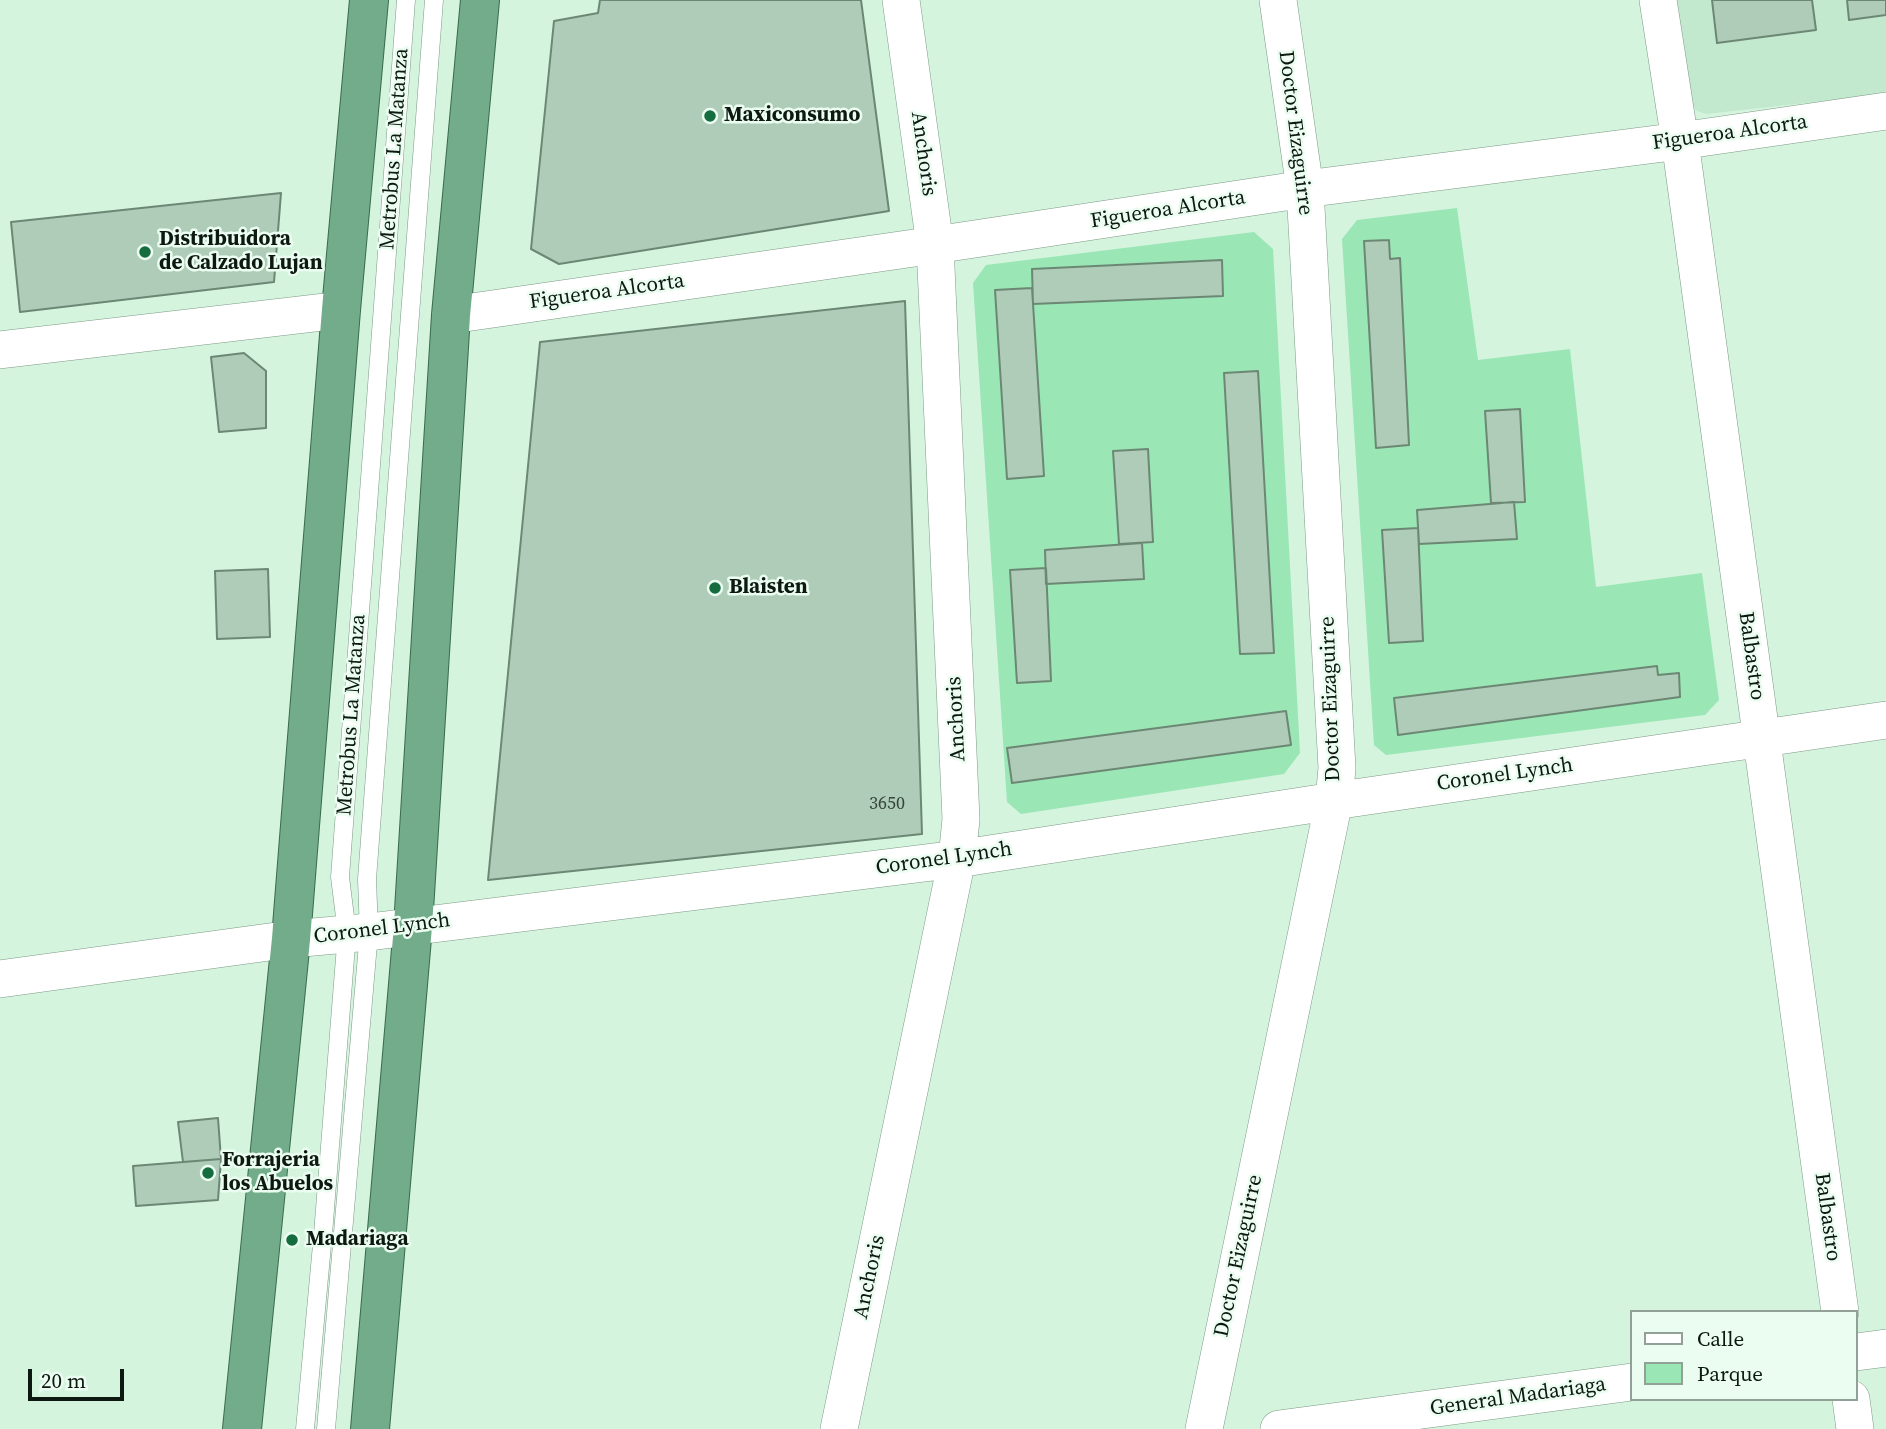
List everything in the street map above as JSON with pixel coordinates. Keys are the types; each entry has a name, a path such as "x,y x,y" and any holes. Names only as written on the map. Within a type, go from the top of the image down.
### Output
{"highway":[{"path":"242,1429 291,939 341,310 369,0"},
{"path":"370,1429 413,926 452,314 480,0"}],"street":[{"name":"Anchoris","path":"839,1429 957,859 961,819 935,245 901,0"},
{"name":"Doctor Eizaguirre","path":"1203,1429 1334,801 1337,768 1305,190 1278,0"},
{"name":"Balbastro","path":"1658,0 1680,141 1840,1310"},
{"name":"Figueroa Alcorta","path":"452,314 1305,190 1886,111"},
{"path":"0,350 341,310"},
{"name":"Coronel Lynch","path":"0,979 291,939 957,859 1886,720"},
{"path":"1858,1352 1886,1348"},
{"name":"General Madariaga","path":"1279,1429 1630,1382"},
{"path":"1851,1401 1855,1429"}],"lane":[{"name":"Metrobus La Matanza","path":"326,1429 358,932 340,877 406,0"},
{"name":"Metrobus La Matanza","path":"305,1429 358,932 367,879 434,0"}],"shaded area":[{"path":"1673,0 1886,0 1886,94 1706,114 1697,111 1689,102"}],"green space":[{"path":"1457,208 1478,360 1570,349 1596,587 1702,573 1719,700 1705,715 1386,755 1374,745 1342,239 1357,220","holes":["1389,240 1390,259 1400,259 1409,445 1376,448 1364,242","1520,409 1525,502 1491,503 1485,411","1514,503 1516,539 1419,544 1423,641 1390,643 1382,531 1418,528 1417,510","1657,666 1658,675 1679,673 1680,697 1398,735"]},
{"path":"1254,232 1273,249 1300,753 1284,774 1021,814 1007,802 973,283 986,265","holes":["1222,260 1223,296 1033,303 1032,269","1258,372 1274,652 1240,654 1224,374","1113,452 1153,542 1119,543","1142,543 1144,579 1046,584 1051,681 1018,683 1010,571 1046,568 1045,550","1286,711 1290,745 1012,782 1008,748"]}],"building":[{"name":"Maxiconsumo","path":"600,0 861,0 889,211 559,264 531,249 554,21 598,13"},
{"path":"1712,0 1812,0 1816,30 1717,43"},
{"path":"1847,0 1886,0 1886,15 1849,20"},
{"name":"Distribuidora de Calzado Lujan","path":"281,193 274,282 20,312 11,222"},
{"path":"1389,240 1390,259 1400,258 1409,445 1376,448 1364,241"},
{"path":"1222,260 1223,296 1033,304 1032,269"},
{"path":"1032,288 1044,476 1007,479 995,290"},
{"name":"Blaisten","path":"905,301 922,834 488,880 540,342"},
{"path":"244,353 266,371 266,428 219,432 211,357"},
{"path":"1258,371 1274,653 1240,654 1224,373"},
{"path":"1520,409 1525,502 1491,503 1485,411"},
{"path":"1148,449 1153,542 1119,544 1113,451"},
{"path":"1514,502 1517,539 1419,544 1417,510"},
{"path":"1418,528 1423,641 1389,643 1382,530"},
{"path":"1142,543 1144,579 1046,584 1045,550"},
{"path":"1046,568 1051,681 1017,683 1010,570"},
{"path":"268,569 270,637 217,639 215,571"},
{"path":"1657,666 1658,675 1679,673 1680,697 1398,735 1394,698"},
{"path":"1286,711 1291,745 1012,783 1007,748"},
{"path":"218,1118 221,1159 183,1162 178,1122"},
{"path":"221,1159 218,1200 136,1206 133,1166"}],"place":[{"name":"Maxiconsumo","path":"710,116"},
{"name":"Distribuidora de Calzado Lujan","path":"145,252"},
{"name":"Blaisten","path":"715,588"},
{"name":"Forrajeria los Abuelos","path":"208,1173"},
{"name":"Madariaga","path":"292,1240"}]}
